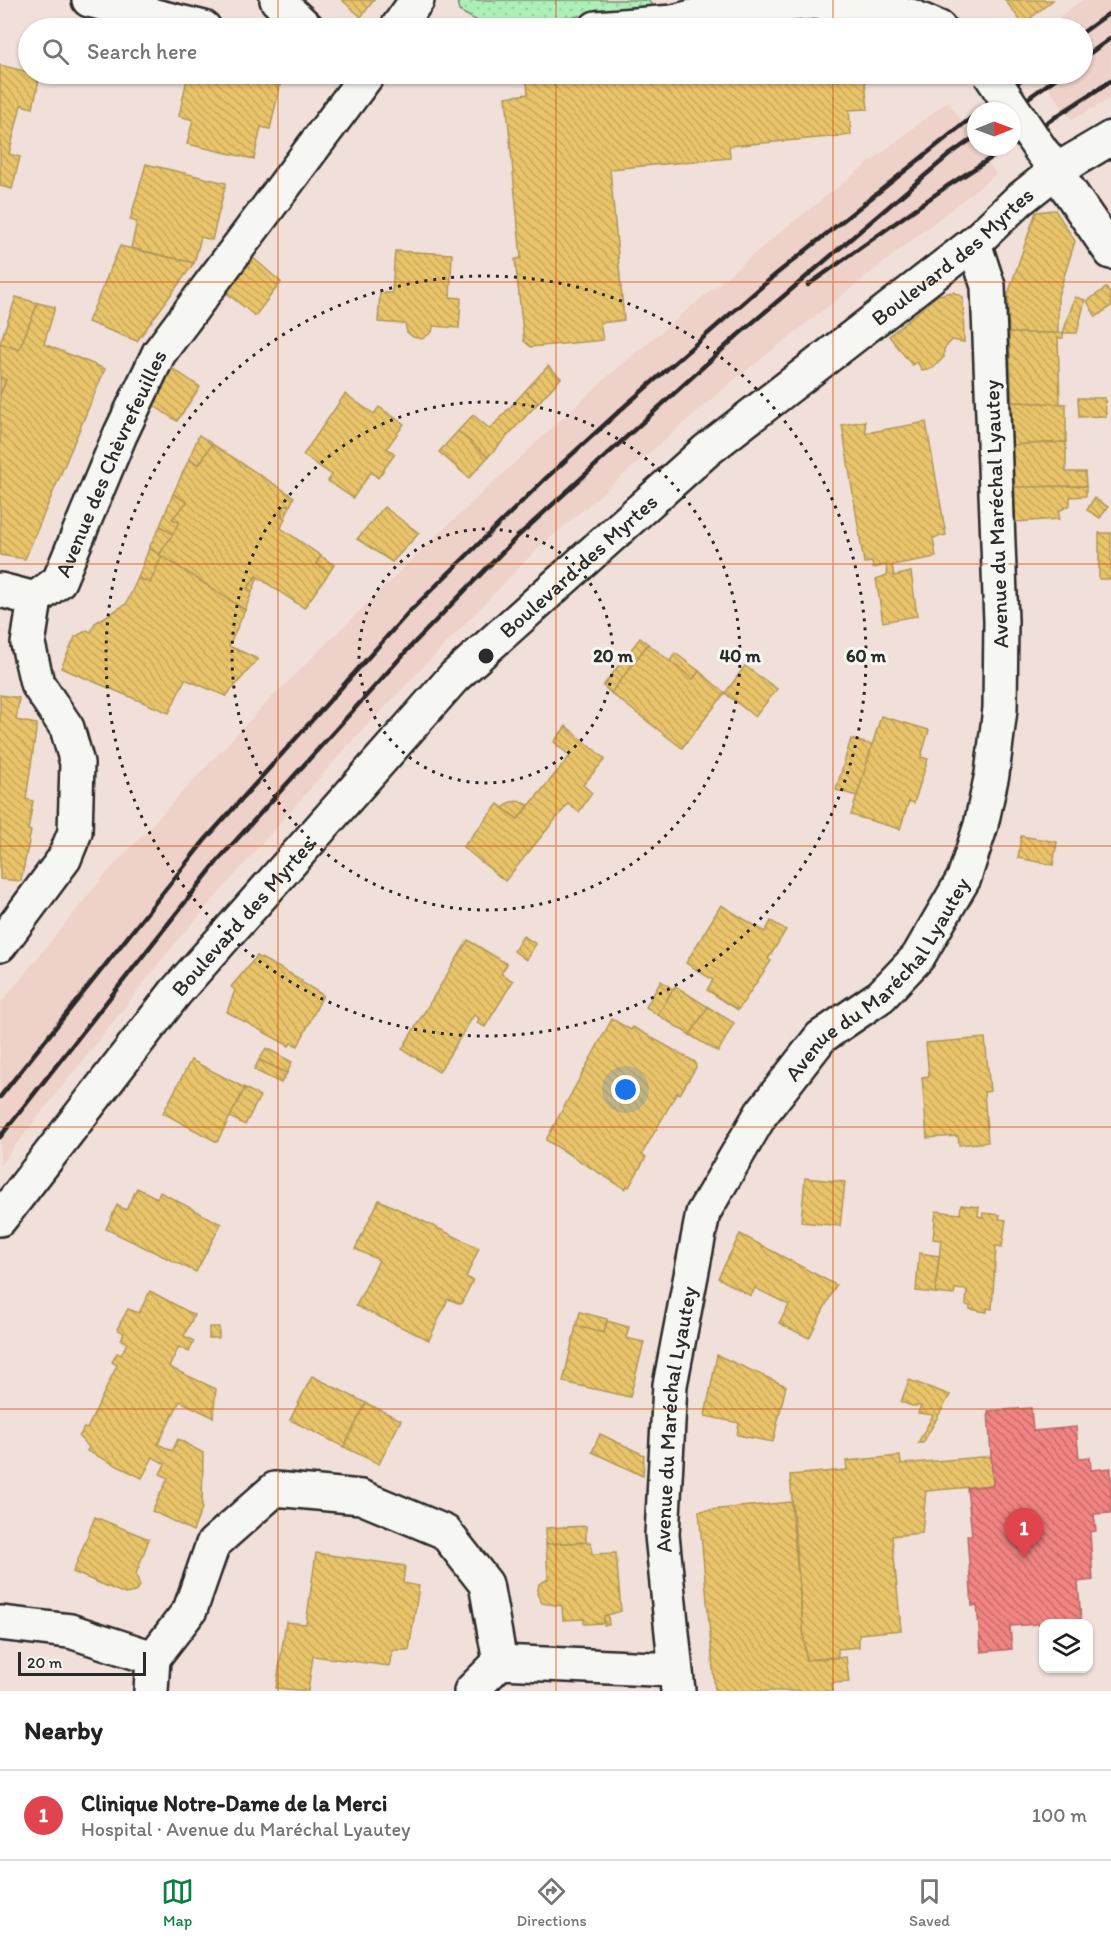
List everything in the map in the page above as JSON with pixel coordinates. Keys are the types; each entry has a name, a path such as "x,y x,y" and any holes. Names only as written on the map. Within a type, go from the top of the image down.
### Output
{"street":[{"path":"277,0 296,18"},
{"path":"404,18 417,0"},
{"path":"680,18 700,6 814,1 921,15"},
{"path":"102,2 165,18"},
{"name":"Avenue des Chèvrefeuilles","path":"0,945 64,859 75,832 77,764 67,728 37,682 28,644 35,599 59,581 120,435 159,353 361,84"},
{"path":"997,84 1111,252"},
{"name":"Boulevard des Myrtes","path":"0,1219 175,993 454,677 707,450 974,243 1019,200 1050,161 1111,138"},
{"name":"Avenue du Maréchal Lyautey","path":"677,1681 662,1535 670,1385 703,1213 761,1114 821,1037 881,996 918,957 964,878 981,825 992,774 1000,709 1001,621 988,286 974,243"},
{"path":"0,590 35,599"},
{"path":"151,1691 153,1658 190,1611 213,1544 275,1489 361,1497 446,1532 486,1584 500,1662"},
{"path":"0,1623 70,1631 153,1658"},
{"path":"500,1662 677,1681"},
{"path":"471,1691 500,1662"}],"shaded area":[{"path":"1082,0 1111,0 1111,98 1072,120 1045,84 1093,84 1093,18 1058,18"},
{"path":"948,101 967,130 967,156 984,156 996,174 728,385 535,551 352,741 177,941 0,1165 0,1004 104,876 267,702 437,535 608,376 783,230"}],"green space":[{"path":"457,0 648,0 656,10 557,18 472,18 459,11"}],"building: Homes":[{"path":"342,0 374,0 361,17"},
{"path":"1005,0 1053,0 1030,18 1018,18"},
{"path":"0,65 18,70 18,84 38,84 33,108 21,105 9,154 20,157 12,189 0,186"},
{"path":"186,84 281,84 270,129 261,127 254,159 187,144 193,120 179,116"},
{"path":"527,84 865,84 868,109 849,110 851,135 729,146 730,158 610,169 624,320 600,323 603,340 531,347 524,341 515,259 521,258 506,97 528,94"},
{"path":"146,164 226,183 212,240 201,237 194,263 131,248 137,222 130,220"},
{"path":"1055,210 1075,241 1058,296 1058,333 1009,333 1008,294 1036,212"},
{"path":"120,246 194,263 137,341 88,322"},
{"path":"395,251 452,254 450,297 461,298 459,328 433,326 432,332 422,339 413,337 407,332 405,324 378,322 380,293 392,293"},
{"path":"251,256 281,282 255,316 224,291"},
{"path":"1106,288 1111,295 1111,306 1096,317 1087,301"},
{"path":"953,292 963,297 964,342 952,340 944,349 944,357 933,368 922,370 917,362 912,365 889,336 938,295"},
{"path":"16,297 38,303 19,350 0,343"},
{"path":"1075,297 1085,300 1077,333 1063,333"},
{"path":"38,303 55,307 44,344 105,369 25,559 0,555 0,395 6,380 0,377 0,343 19,350"},
{"path":"1009,333 1063,333 1063,338 1058,338 1060,404 1012,402"},
{"path":"169,366 200,387 177,421 153,405"},
{"path":"548,366 561,378 538,403 525,391"},
{"path":"0,377 6,380 0,395"},
{"path":"525,391 538,403 488,457 458,431 473,415 490,429"},
{"path":"345,394 374,414 379,407 404,424 387,448 395,454 378,478 371,472 353,498 328,481 332,475 303,455"},
{"path":"1078,398 1105,398 1106,416 1079,417"},
{"path":"1012,402 1066,404 1066,442 1012,445"},
{"path":"865,421 866,433 926,422 946,535 933,538 936,557 892,565 894,576 911,572 917,616 883,622 876,579 887,575 886,565 873,568 872,562 864,563 842,425"},
{"path":"458,431 488,457 469,478 439,452"},
{"path":"199,435 212,444 199,465 189,459"},
{"path":"1066,442 1066,472 1085,472 1086,486 1015,487 1012,445"},
{"path":"212,444 294,497 290,506 282,509 282,516 285,518 281,528 321,556 316,563 329,573 304,608 256,576 248,588 252,592 245,610 159,555 179,522 172,519 187,502 173,494 189,459 199,465"},
{"path":"1086,486 1086,496 1070,497 1070,505 1059,511 1059,519 1015,522 1015,487"},
{"path":"173,494 187,502 172,519 179,522 173,534 160,526"},
{"path":"1094,498 1108,507 1100,518 1087,510"},
{"path":"287,505 290,506 285,518 282,516 282,509"},
{"path":"384,507 419,533 392,562 357,539"},
{"path":"160,526 173,534 159,555 149,548"},
{"path":"1099,533 1111,533 1111,579 1099,579"},
{"path":"149,548 162,556 150,583 138,578"},
{"path":"162,556 245,610 229,646 258,659 226,696 185,679 169,713 61,668 75,637 87,630 91,632 95,623 126,604 138,578 150,583"},
{"path":"321,556 334,565 329,573 316,563"},
{"path":"256,576 258,577 252,592 248,588"},
{"path":"640,638 648,644 611,693 603,686"},
{"path":"648,644 693,679 699,671 725,693 682,748 611,693"},
{"path":"675,653 699,671 693,679 670,661"},
{"path":"745,666 777,689 755,717 725,693"},
{"path":"0,695 19,698 16,720 37,724 26,799 33,801 28,830 31,831 21,881 0,879"},
{"path":"881,716 929,730 921,757 928,759 914,803 909,801 900,829 851,815"},
{"path":"566,726 605,759 583,785 592,793 579,812 568,804 505,881 463,847 498,804 518,819 570,756 554,742"},
{"path":"851,739 872,745 857,796 836,790"},
{"path":"519,801 529,805 518,819 503,808 511,802"},
{"path":"1021,836 1057,842 1053,865 1018,858"},
{"path":"721,905 765,932 771,921 786,930 768,959 771,961 738,1010 707,990 713,980 686,963"},
{"path":"523,936 536,944 526,960 514,951"},
{"path":"468,940 507,964 501,974 513,981 485,1027 477,1023 479,1018 474,1015 439,1072 402,1049"},
{"path":"257,956 302,980 301,982 323,995 298,1046 291,1043 289,1046 227,1012 235,990 231,987"},
{"path":"661,981 673,989 658,1015 646,1007"},
{"path":"675,986 708,1007 690,1035 658,1015"},
{"path":"708,1007 734,1023 718,1052 690,1035"},
{"path":"612,1019 631,1030 633,1027 695,1062 696,1067 680,1094 677,1093 642,1154 646,1157 629,1187 625,1189 546,1140"},
{"path":"985,1038 990,1091 984,1092 988,1142 959,1145 958,1136 927,1138 922,1077 929,1076 926,1043"},
{"path":"266,1048 292,1062 287,1073 259,1060"},
{"path":"191,1060 245,1088 217,1142 163,1113"},
{"path":"259,1060 287,1073 281,1083 254,1070"},
{"path":"245,1088 260,1096 245,1125 230,1117"},
{"path":"805,1178 845,1182 840,1226 801,1222"},
{"path":"137,1188 157,1198 160,1192 221,1224 196,1272 106,1229 117,1205 126,1210"},
{"path":"379,1200 479,1248 466,1277 473,1280 461,1304 448,1299 429,1340 356,1306 379,1260 355,1249"},
{"path":"961,1205 979,1207 978,1216 982,1217 983,1213 1000,1215 999,1219 1006,1220 1002,1247 996,1246 992,1309 987,1308 987,1312 970,1309 970,1306 966,1305 967,1290 955,1289 954,1295 935,1293 941,1240 933,1239 936,1211 960,1214"},
{"path":"740,1234 836,1285 809,1338 779,1323 789,1305 755,1288 751,1296 718,1278"},
{"path":"919,1253 939,1256 935,1293 916,1291"},
{"path":"150,1291 194,1315 184,1336 194,1341 189,1352 179,1347 169,1367 216,1389 213,1417 180,1401 158,1444 172,1451 178,1439 203,1453 202,1508 193,1531 152,1511 168,1478 160,1474 165,1464 153,1457 142,1478 87,1451 89,1447 79,1437 84,1428 87,1429 117,1365 112,1362 117,1353 121,1355 127,1343 121,1340 124,1333 117,1329 128,1309 139,1313"},
{"path":"580,1312 607,1319 604,1333 576,1326"},
{"path":"607,1321 629,1327 626,1338 644,1342 630,1397 563,1382 576,1326 604,1333"},
{"path":"209,1327 219,1327 219,1338 209,1338"},
{"path":"717,1355 786,1386 773,1442 737,1435 739,1423 705,1416"},
{"path":"312,1376 366,1403 344,1447 290,1420"},
{"path":"909,1380 950,1395 923,1443 918,1443 933,1415 918,1413 921,1406 901,1402"},
{"path":"366,1403 401,1420 379,1464 344,1447"},
{"path":"600,1434 644,1455 643,1476 592,1452"},
{"path":"900,1456 901,1464 992,1456 993,1485 926,1491 922,1533 892,1536 901,1630 859,1634 859,1647 838,1649 838,1657 806,1660 790,1475 847,1470 846,1461"},
{"path":"791,1502 806,1660 846,1657 849,1682 832,1683 833,1691 715,1691 699,1511"},
{"path":"95,1517 149,1539 136,1574 140,1586 135,1592 125,1594 73,1572"},
{"path":"586,1526 586,1542 546,1544 546,1528"},
{"path":"591,1542 592,1554 616,1553 621,1611 604,1616 604,1623 584,1624 584,1619 563,1620 562,1606 542,1603 537,1594 539,1584 548,1579 546,1544"},
{"path":"316,1553 405,1566 403,1583 419,1586 409,1650 393,1650 389,1666 313,1656 308,1691 276,1688 286,1622 306,1624"},
{"path":"608,1615 609,1625 604,1625 604,1616"}],"building: Health":[{"path":"1031,1408 1033,1431 1076,1427 1079,1458 1090,1457 1091,1470 1111,1468 1111,1513 1094,1514 1096,1531 1090,1532 1093,1580 1078,1582 1081,1619 1039,1619 1039,1624 1010,1626 1012,1649 981,1652 977,1605 972,1606 967,1535 972,1535 967,1488 993,1485 988,1411"}],"railway":[{"path":"1093,25 1111,12"},
{"path":"1093,51 1111,38"},
{"path":"1021,139 1111,81"},
{"path":"992,102 1016,84"},
{"path":"1021,103 1048,84"},
{"path":"0,1097 205,840 408,613 544,480 626,405 775,275 967,121"},
{"path":"0,1137 220,858 412,645 517,537 738,335 949,155 967,142"},
{"path":"808,285 946,187 994,156"}],"place":[{"name":"Clinique Notre-Dame de la Merci","path":"1024,1558"}]}
